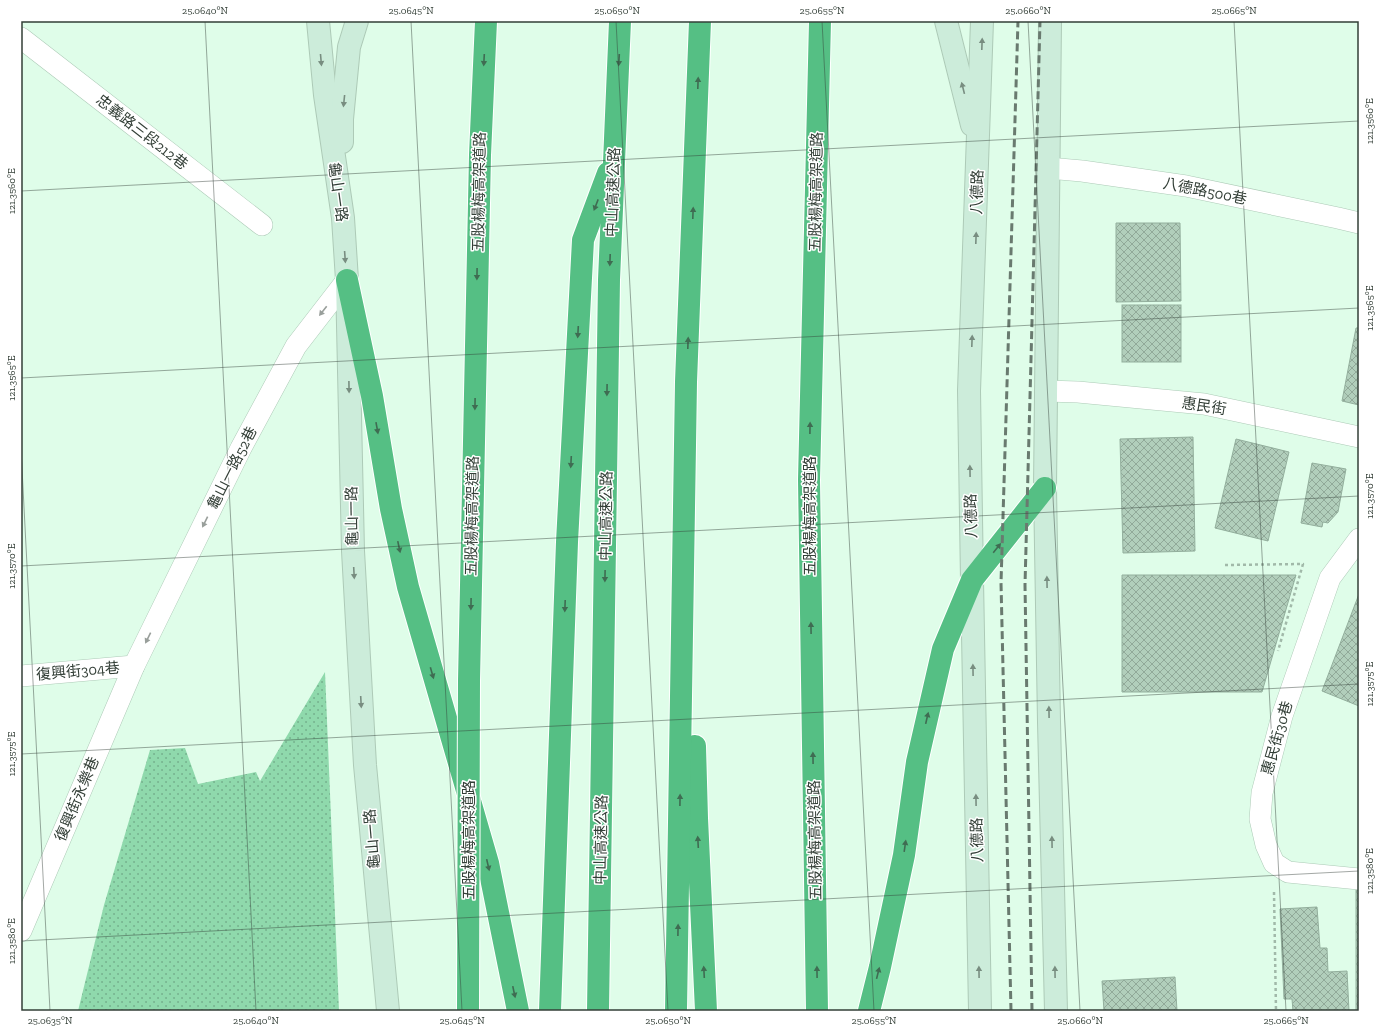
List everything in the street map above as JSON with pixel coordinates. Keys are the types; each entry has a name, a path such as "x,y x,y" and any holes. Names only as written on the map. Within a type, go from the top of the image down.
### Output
{"highway":[{"name":"五股楊梅高架道路","path":"468,1011 469,681 480,155 486,21"},
{"name":"中山高速公路","path":"598,1011 609,288 620,21"},
{"path":"676,1011 686,382 700,21"},
{"name":"五股楊梅高架道路","path":"817,1011 809,480 820,21"},
{"path":"550,1011 567,542 583,240 614,155"},
{"path":"347,280 372,396 391,509 408,587 488,863 518,1011"},
{"path":"686,382 696,818 706,1011"},
{"path":"869,1011 904,855 917,762 944,649 972,580 1045,488"}],"street":[{"name":"龜山一路","path":"318,21 325,95 343,218 347,280 353,559 365,764 388,1011"},
{"path":"343,218 342,119 349,47 357,21"},
{"path":"946,21 978,153"},
{"name":"八德路","path":"980,1011 970,391 982,21"},
{"path":"1050,21 1045,488 1056,1011"},
{"name":"忠義路三段212巷","path":"21,38 262,225"},
{"name":"八德路500巷","path":"1048,168 1082,171 1186,186 1359,223"},
{"name":"龜山一路52巷","path":"134,666 241,448 296,346 347,280"},
{"name":"惠民街","path":"1046,391 1078,392 1204,404 1359,437"},
{"name":"惠民街30巷","path":"1274,863 1266,845 1260,819 1262,792 1282,716 1330,578 1359,539"},
{"name":"復興街304巷","path":"21,676 134,666"},
{"name":"復興街永樂巷","path":"21,931 134,666"},
{"path":"1274,863 1288,872 1359,879"}],"path":[{"path":"1225,565 1303,564 1276,656"},
{"path":"1274,863 1276,1011"}],"green space":[{"path":"325,672 339,1011 78,1011 104,905 150,750 185,748 198,784 256,772 260,781"}],"building":[{"path":"1116,223 1180,223 1181,301 1116,302"},
{"path":"1122,305 1181,305 1181,362 1122,362"},
{"path":"1356,328 1359,328 1359,405 1342,401"},
{"path":"1193,437 1195,551 1123,553 1120,439"},
{"path":"1236,439 1289,452 1268,541 1215,528"},
{"path":"1312,463 1346,469 1338,512 1328,523 1323,522 1322,527 1301,523"},
{"path":"1122,575 1296,575 1262,692 1122,692"},
{"path":"1359,594 1359,706 1322,691"},
{"path":"1356,890 1359,890 1359,1011 1356,1011"},
{"path":"1317,907 1320,948 1327,948 1328,972 1347,971 1349,1011 1293,1011 1292,999 1284,999 1280,909"},
{"path":"1175,977 1177,1011 1104,1011 1102,981"}],"railway":[{"path":"1011,1011 1001,583 1018,21"},
{"path":"1032,1011 1025,585 1040,21"}]}
